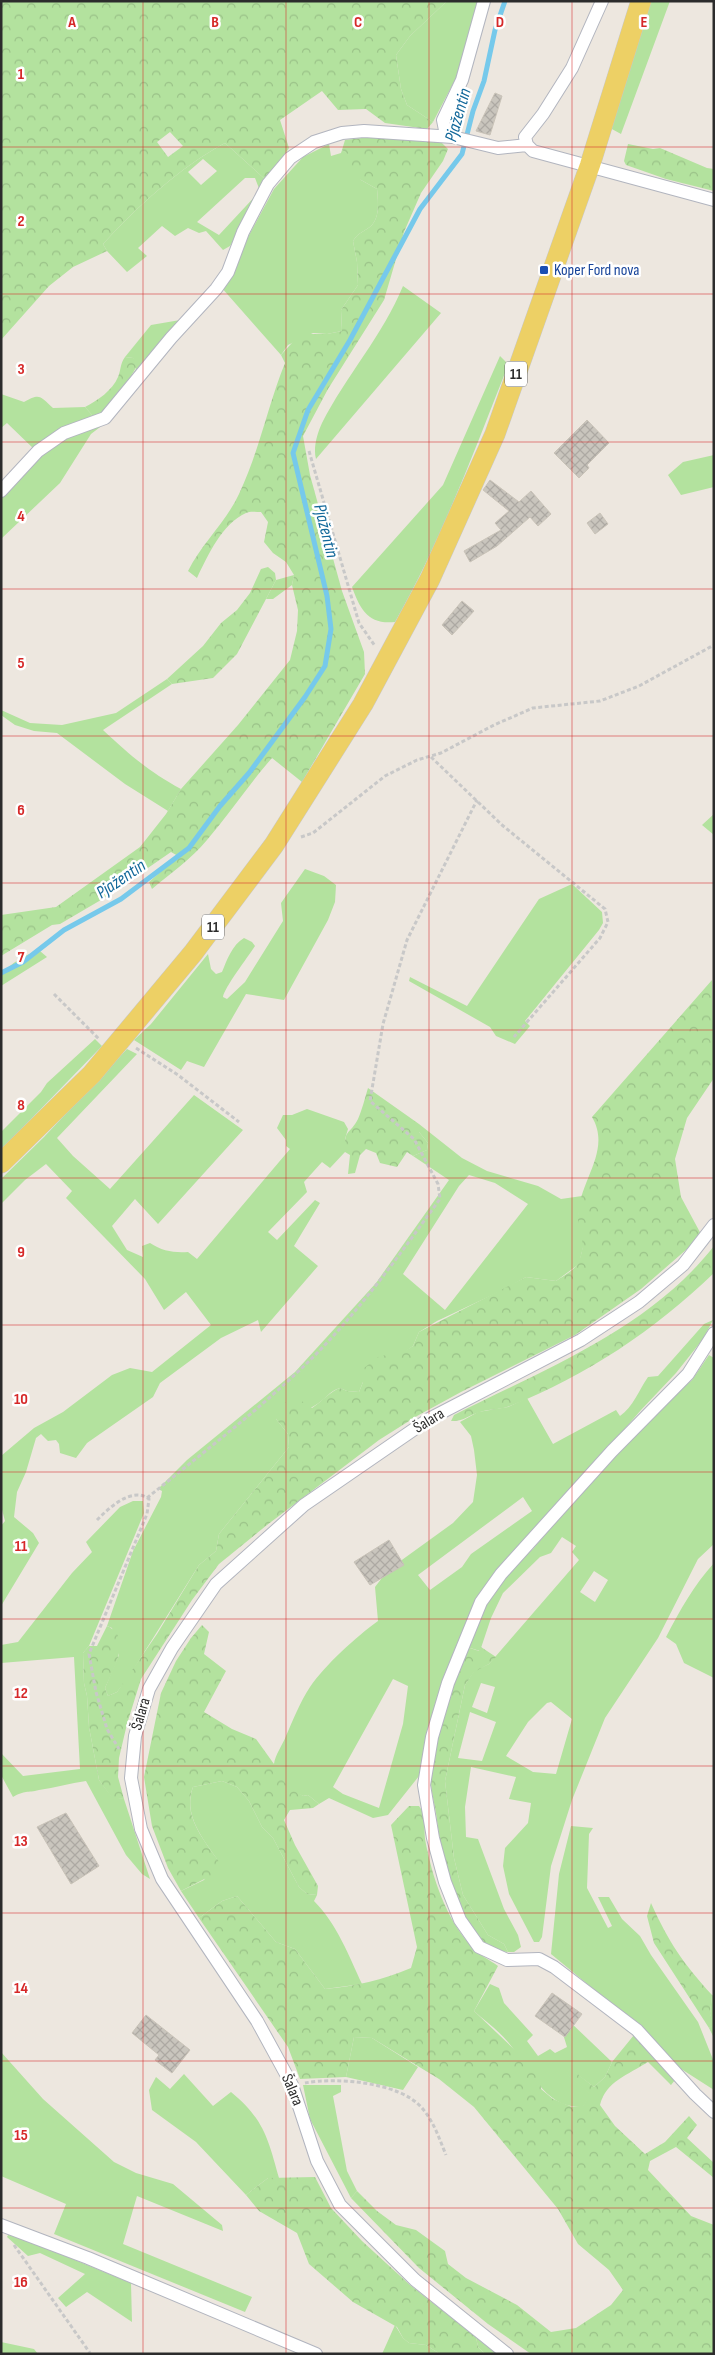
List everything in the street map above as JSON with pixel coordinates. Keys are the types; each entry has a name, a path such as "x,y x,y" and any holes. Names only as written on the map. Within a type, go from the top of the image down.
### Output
{"main road":[{"name":"11","path":"1,1163 117,1046 193,953 274,845 363,704 430,579 494,434 590,165 641,1"}],"street":[{"path":"453,137 446,130 443,120 462,80 484,1"},
{"path":"602,1 572,68 543,114 525,137 527,145 533,151 714,200"},
{"path":"1,491 38,451 64,433 104,418 216,289 228,272 243,232 268,184 290,158 314,142 342,133 364,130 453,137 498,148 527,145"},
{"name":"Šalara","path":"508,2354 415,2280 340,2205 318,2161 292,2086 254,2015 162,1879 141,1829 131,1772 135,1736 149,1689 172,1648 216,1584 304,1505 429,1419 581,1340 639,1302 683,1265 714,1225"},
{"path":"714,1333 688,1374 612,1451 501,1574 481,1602 448,1684 432,1737 424,1784 433,1838 444,1882 460,1920 478,1946 507,1960 538,1959 554,1967 637,2030 694,2094 714,2112"},
{"path":"1,2225 88,2258 316,2354"}],"path":[{"path":"309,451 359,623 386,661"},
{"path":"274,845 313,833 385,776 417,760 441,753 532,708 600,701 639,686 714,645"},
{"path":"431,756 502,824 605,909 608,922 600,938 514,1037"},
{"path":"147,1498 261,1405 305,1365 372,1292 440,1199 438,1184 414,1139 370,1101 383,1024 407,940 477,800"},
{"path":"54,994 117,1046 178,1075 240,1122"},
{"path":"97,1520 108,1508 134,1494 143,1495 147,1498"},
{"path":"131,1772 107,1729 96,1692 89,1654 147,1514 147,1498"},
{"path":"292,2086 320,2080 362,2083 403,2094 420,2106 435,2124 446,2155"},
{"path":"12,2244 90,2353"}],"green space":[{"path":"1,1 447,1 410,36 396,55 401,89 407,105 433,122 427,129 385,123 366,109 338,110 322,91 280,120 289,148 267,181 225,143 208,153 175,176 130,216 103,244 107,251 73,267 49,286 1,340","holes":["170,132 183,146 168,157 157,142"]},
{"path":"447,1 481,1 458,74 433,122 407,105 401,89 396,55 410,36"},
{"path":"650,1 670,1 621,134 610,128"},
{"path":"386,135 441,142 448,149 443,161 421,193 404,232 384,300 328,389 303,436 310,475 342,591 364,652 365,674 302,782 272,758 201,847 152,889 149,882 178,856 171,852 106,897 60,924 52,925 1,956 1,915 56,907 140,847 166,814 181,789 238,725 290,660 297,631 298,610 292,585 294,575 286,562 273,553 264,542 268,522 261,512 246,513 237,518 223,532 197,578 188,571 234,504 246,478 285,363 281,355 300,334 327,334 342,331 341,310 358,285 357,262 353,241 375,221 378,203 377,189 361,180 349,169 349,155 342,150 345,140"},
{"path":"225,143 267,181 230,246 223,250 206,231 199,233 188,228 175,236 162,226 138,248 147,256 127,272 107,251 103,244 130,216 175,176","holes":["203,159 217,171 201,185 188,172","245,178 255,178 260,191 219,235 197,222"]},
{"path":"329,144 331,156 341,153 342,150 350,155 361,180 377,189 377,213 372,225 353,241 357,262 358,285 341,310 342,331 327,334 313,333 288,345 281,355 221,287 274,189 303,157"},
{"path":"628,144 653,149 660,148 707,168 714,169 714,191 666,179 626,165 624,161"},
{"path":"403,286 441,313 316,459 316,441 322,423 375,338"},
{"path":"186,319 132,380 130,378 136,369 133,358 125,357 151,325"},
{"path":"500,356 508,364 507,368 442,529 395,622 378,621 366,614 362,609 352,587 443,485"},
{"path":"125,357 133,358 138,364 130,378 132,380 104,413 93,416 85,407 109,391 116,382"},
{"path":"1,394 24,402 33,397 40,397 53,408 85,407 93,416 35,450 7,423 1,428"},
{"path":"108,421 91,434 60,483 1,539 1,497 54,442"},
{"path":"714,455 714,487 681,495 668,475 683,462"},
{"path":"268,567 275,573 276,580 237,654 213,678 172,684 167,679 203,646 221,623 237,610 250,593 261,569"},
{"path":"294,575 292,585 273,599 266,599 276,580"},
{"path":"167,679 172,684 103,730 140,762 181,789 168,811 125,784 57,733 34,731 15,725 1,715 1,710 30,723 62,725 116,713"},
{"path":"714,814 714,835 702,825"},
{"path":"305,869 324,876 336,885 335,902 328,920 284,1000 246,994 204,1067 187,1061 181,1070 134,1040 151,1024 208,954 211,969 216,974 222,972 233,949 244,938 255,946 223,997 227,999 245,982 283,921 281,903"},
{"path":"572,884 602,912 603,923 525,1021 530,1026 515,1044 496,1036 490,1027 409,981 410,977 467,1006 539,899"},
{"path":"40,951 47,957 1,986 1,974 5,970 24,957"},
{"path":"712,980 714,1078 687,1118 675,1159 681,1197 702,1236 641,1289 575,1335 461,1392 417,1416 379,1440 219,1564 192,1600 141,1679 119,1758 118,1777 124,1799 112,1798 99,1780 89,1727 83,1653 89,1646 97,1646 107,1626 115,1631 119,1638 119,1654 105,1688 108,1696 117,1692 157,1634 199,1565 216,1551 219,1534 289,1447 288,1434 276,1419 282,1405 294,1396 312,1408 337,1389 359,1392 363,1382 360,1371 381,1355 395,1357 413,1346 419,1332 526,1277 556,1281 576,1267 582,1253 578,1222 580,1203 597,1154 597,1130 592,1117"},
{"path":"95,1039 102,1046 1,1150 1,1132 41,1092 47,1083"},
{"path":"127,1049 137,1054 57,1138 73,1156 110,1189 194,1095 243,1130 158,1224 135,1199 112,1226 127,1250 143,1257 142,1246 150,1243 168,1251 188,1252 197,1259 290,1149 286,1146 286,1140 277,1128 283,1115 292,1115 307,1109 344,1122 348,1129 345,1139 345,1152 330,1168 322,1162 304,1182 307,1192 268,1232 277,1240 315,1200 320,1203 294,1246 318,1266 261,1332 258,1320 221,1338 160,1383 153,1397 87,1443 76,1458 60,1453 59,1444 56,1440 48,1441 41,1434 36,1438 26,1472 17,1492 14,1517 33,1533 39,1543 1,1606 1,1526 5,1521 1,1506 1,1456 34,1428 63,1412 112,1375 130,1368 152,1372 211,1325 186,1292 164,1310 145,1279 66,1198 72,1191 46,1164 25,1180 1,1204 1,1179 44,1137"},
{"path":"368,1088 419,1124 419,1132 428,1143 427,1150 413,1156 407,1152 397,1167 380,1163 376,1153 366,1149 360,1155 355,1173 348,1174 350,1155 345,1152 345,1139 358,1119"},
{"path":"419,1124 462,1158 487,1171 538,1186 561,1199 582,1196 578,1217 584,1243 579,1264 556,1281 526,1277 437,1321 419,1332 413,1346 363,1382 359,1392 340,1388 336,1389 310,1408 276,1419 288,1434 289,1447 219,1534 216,1551 199,1565 128,1678 117,1692 108,1696 105,1688 119,1655 112,1628 107,1626 133,1551 161,1497 162,1491 158,1489 187,1460 295,1372 376,1283 449,1180 413,1156 427,1150 428,1143 419,1132","holes":["469,1175 495,1183 528,1204 445,1310 403,1274 459,1186"]},
{"path":"714,1246 714,1273 668,1314 618,1350 566,1381 538,1394 506,1407 483,1411 463,1419 451,1421 454,1415 559,1363 627,1324 659,1301 688,1275"},
{"path":"713,1320 703,1339 676,1373 641,1410 478,1598 454,1652 438,1697 419,1776 388,1815 373,1818 329,1798 319,1804 308,1795 303,1796 294,1791 279,1779 274,1769 277,1753 310,1687 332,1661 378,1621 375,1587 388,1570 453,1523 473,1502 477,1475 474,1450 471,1436 460,1422 478,1412 508,1407 527,1398 553,1444 616,1410 620,1416 632,1403 648,1377 658,1376 704,1324","holes":["523,1497 532,1511 471,1554 462,1567 430,1590 418,1575","393,1679 408,1686 403,1724 379,1808 343,1794 333,1787"]},
{"path":"709,1355 714,1358 714,1544 698,1559 658,1638 605,1718 572,1800 551,1866 542,1937 539,1942 534,1942 509,1894 503,1866 505,1848 528,1823 531,1803 509,1799 516,1777 471,1767 465,1807 466,1837 478,1839 504,1909 518,1935 521,1947 514,1952 508,1952 504,1944 488,1935 463,1895 454,1858 445,1781 465,1685 474,1671 489,1664 579,1560 572,1552 576,1546 562,1537 551,1553 540,1557 503,1593 491,1618 480,1651 467,1647 491,1594 513,1566 533,1549 581,1492 660,1408 692,1380","holes":["594,1571 608,1580 595,1602 580,1592","481,1683 495,1687 487,1713 472,1707","551,1702 572,1719 556,1774 533,1772 506,1756 528,1722 547,1703","470,1712 496,1722 482,1761 458,1758"]},
{"path":"133,1501 143,1501 144,1513 89,1646 83,1653 84,1683 87,1696 89,1727 99,1780 112,1797 124,1799 150,1879 142,1874 126,1855 86,1781 23,1792 13,1797 1,1775 1,1753 23,1776 80,1769 74,1657 1,1663 1,1645 18,1642 72,1573 92,1552 86,1542 120,1507"},
{"path":"714,1563 714,1678 684,1663 676,1644 666,1637 688,1598"},
{"path":"202,1625 209,1632 204,1654 226,1671 204,1712 232,1729 256,1739 274,1764 276,1773 285,1783 303,1796 308,1795 319,1804 313,1808 290,1810 284,1820 295,1845 318,1886 317,1895 307,1894 299,1887 273,1838 262,1827 249,1801 237,1787 222,1781 193,1787 190,1798 193,1820 224,1869 181,1891 168,1868 152,1826 144,1777 161,1693 176,1661"},
{"path":"467,1647 479,1651 481,1647 496,1657 489,1664 474,1672 465,1685 445,1781 454,1858 463,1895 488,1935 504,1944 508,1952 490,1947 476,1935 464,1917 454,1896 442,1851 432,1789 431,1775 436,1742 450,1694"},
{"path":"222,1781 237,1787 249,1801 262,1827 273,1838 299,1887 307,1894 317,1895 314,1901 336,1930 362,1984 325,1989 295,1949 276,1942 237,1896 222,1901 199,1918 181,1891 204,1880 217,1859 200,1834 192,1816 190,1807 191,1797 193,1787"},
{"path":"409,1806 419,1806 423,1813 425,1839 436,1883 455,1924 475,1951 498,1966 474,2011 518,2053 540,2080 541,2089 553,2099 572,2107 583,2106 590,2094 566,2074 570,2068 594,2087 605,2077 612,2062 634,2035 675,2080 671,2085 648,2062 613,2084 607,2090 600,2105 615,2126 645,2154 665,2142 689,2116 697,2125 687,2138 714,2163 714,2178 676,2147 650,2161 648,2170 691,2216 714,2225 714,2354 531,2354 488,2324 419,2268 351,2198 357,2191 377,2211 396,2225 416,2230 445,2251 448,2264 466,2278 517,2305 551,2332 576,2328 611,2305 623,2290 609,2270 578,2244 558,2209 474,2107 439,2079 372,2038 354,2037 346,2077 300,2079 288,2047 199,1918 222,1901 237,1896 276,1942 295,1949 325,1989 369,1982 411,1968 417,1947 391,1825"},
{"path":"571,1826 593,1828 589,1834 587,1888 608,1928 612,1926 598,1897 609,1897 622,1919 640,1936 651,1955 698,2022 714,2062 714,2090 675,2065 620,2011 551,1954 559,1874"},
{"path":"651,1903 677,1952 712,1995 710,2014 714,2025 709,2028 654,1943 647,1916"},
{"path":"490,1984 499,1988 504,2003 533,2035 527,2041 538,2056 550,2049 555,2053 567,2047 563,2034 569,2021 612,2062 605,2077 594,2087 570,2069 567,2074 591,2094 583,2107 569,2106 548,2094 531,2075 504,2038 474,2011"},
{"path":"712,1995 714,1996 714,2038 709,2028 713,2025 710,2014"},
{"path":"354,2037 372,2038 418,2067 403,2090 346,2077"},
{"path":"1,2052 43,2099 114,2162 136,2173 173,2184 222,2225 223,2231 137,2196 123,2244 252,2297 245,2312 54,2234 66,2204 1,2176"},
{"path":"184,2074 213,2106 231,2092 251,2111 268,2141 279,2178 268,2178 246,2195 196,2142 152,2110 149,2090 156,2077 170,2089"},
{"path":"303,2085 341,2085 341,2092 333,2096 347,2171 357,2191 351,2198 310,2119"},
{"path":"315,2177 331,2208 362,2241 410,2285 476,2337 478,2347 485,2354 440,2354 426,2345 409,2343 403,2338 397,2327 353,2302 309,2264 297,2233 259,2211 246,2195 268,2178"},
{"path":"9,2233 131,2283 132,2322 87,2292 66,2307 58,2298 85,2274 40,2253 28,2256 7,2237"},
{"path":"395,2325 403,2338 409,2343 426,2345 440,2354 382,2354"},
{"path":"476,2337 497,2354 485,2354 478,2347"},
{"path":"1,2342 34,2349 38,2354 1,2354"}],"building":[{"path":"495,93 502,96 490,135 476,131"},
{"path":"587,420 609,443 587,465 589,468 579,478 554,453"},
{"path":"490,480 519,502 531,491 551,514 538,526 530,517 497,546 470,562 464,551 501,530 495,523 509,511 483,490"},
{"path":"600,513 608,524 595,534 587,523"},
{"path":"462,601 474,611 452,635 442,625"},
{"path":"389,1540 404,1565 370,1585 354,1562"},
{"path":"66,1813 99,1866 71,1884 37,1827"},
{"path":"552,1993 582,2014 565,2037 535,2016"},
{"path":"146,2015 190,2050 172,2073 155,2060 159,2055 132,2033"}],"waterway":[{"name":"Pjažentin","path":"1,973 23,962 64,930 121,899 189,848 220,806 249,773 305,697 325,666 331,629 327,596 293,453 308,410 350,340 420,209 462,154 473,111 484,81 495,30 505,1"}],"place":[{"name":"Koper Ford nova","path":"544,270"}]}
